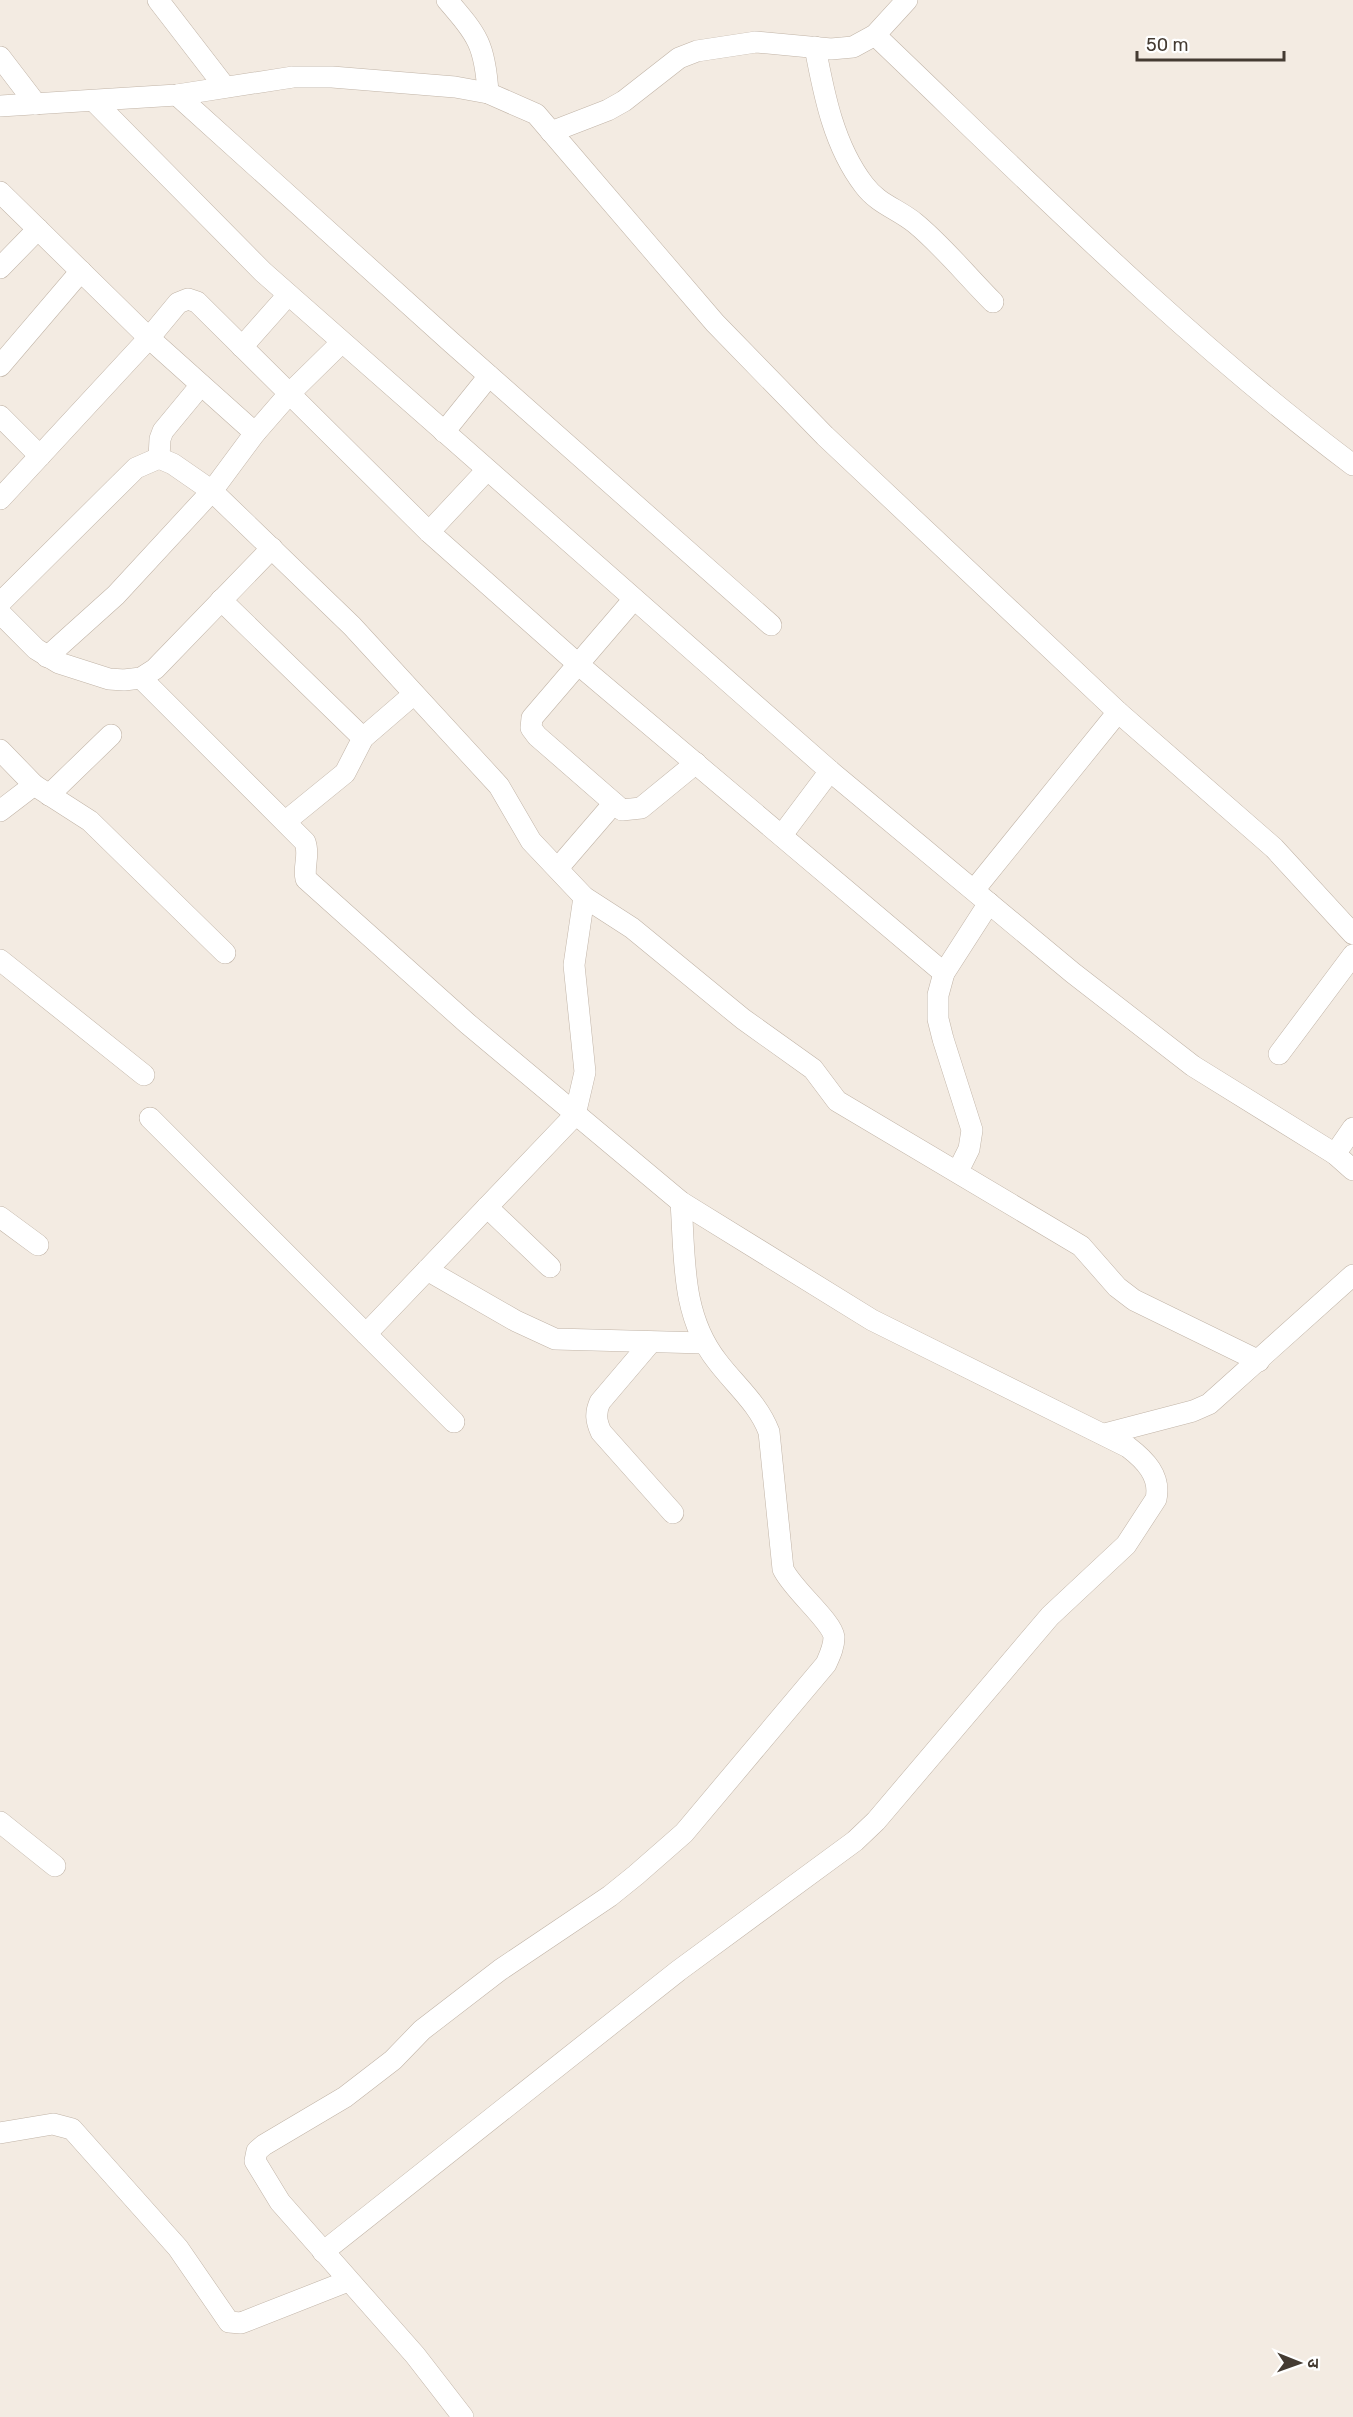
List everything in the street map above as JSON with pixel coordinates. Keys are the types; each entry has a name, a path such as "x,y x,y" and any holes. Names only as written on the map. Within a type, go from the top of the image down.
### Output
{"street":[{"path":"158,0 225,87"},
{"path":"447,0 478,39 484,53 488,93"},
{"path":"551,132 608,110 679,58 697,51 756,42 815,47 853,46 875,35 907,0"},
{"path":"875,35 1125,273 1200,341 1288,415 1353,465"},
{"path":"815,47 825,102 844,149 862,183 884,205 916,223 993,302"},
{"path":"0,57 36,104"},
{"path":"0,106 177,95 293,77 332,77 455,87 488,93 536,114 715,323 825,436 1118,712 1274,848 1353,934"},
{"path":"177,95 489,376 771,625"},
{"path":"94,101 288,295 830,771 1073,973 1193,1066 1335,1154 1353,1170"},
{"path":"0,192 149,338 255,433"},
{"path":"0,268 38,229"},
{"path":"0,366 81,272"},
{"path":"242,347 288,295"},
{"path":"0,499 149,338 178,303 188,299 197,302 429,531 579,665 944,973"},
{"path":"46,657 116,596 212,491 255,433 341,343"},
{"path":"444,432 489,376"},
{"path":"159,458 163,431 201,384"},
{"path":"0,416 40,456"},
{"path":"0,603 136,468 159,458 173,464 212,491 352,626 499,786 524,832 584,897 632,928 743,1019 813,1069 837,1101 1081,1246 1117,1287 1134,1300 1259,1361"},
{"path":"429,531 487,470"},
{"path":"5,627 46,657 109,679 141,678 154,669 272,548"},
{"path":"634,599 532,718 531,728 537,736 622,810 641,808 696,763"},
{"path":"221,600 363,738"},
{"path":"141,678 286,821 308,848 304,866 306,879 575,1115 681,1202 872,1320 1105,1434 1142,1458 1154,1474 1158,1490 1156,1499 1126,1545 1050,1616 876,1821 855,1841 678,1971 323,2252"},
{"path":"286,821 345,773 363,738 414,694"},
{"path":"958,1171 969,1149 972,1130 938,1019 938,995 944,973 981,897 1118,712"},
{"path":"0,811 41,790 111,735"},
{"path":"0,750 41,790 90,821 225,953"},
{"path":"782,835 830,771"},
{"path":"558,868 614,803"},
{"path":"366,1334 575,1115 585,1072 574,965 584,897"},
{"path":"1279,1054 1353,955"},
{"path":"0,960 144,1075"},
{"path":"150,1118 454,1422"},
{"path":"1335,1154 1353,1128"},
{"path":"463,2417 416,2355 280,2202 255,2161 257,2151 345,2097 393,2060 422,2030 500,1970 610,1896 660,1854 684,1833 723,1789 826,1664 832,1650 831,1627 789,1582 783,1569 769,1432 763,1416 704,1343 694,1323 687,1296 681,1202"},
{"path":"487,1207 549,1267"},
{"path":"0,1217 38,1245"},
{"path":"426,1270 516,1321 555,1339 704,1343"},
{"path":"1105,1434 1201,1407 1259,1361 1353,1275"},
{"path":"651,1342 600,1402 596,1411 597,1423 601,1432 673,1513"},
{"path":"0,1822 55,1866"},
{"path":"0,2133 53,2124 72,2128 178,2248 229,2322 241,2323 348,2280"}]}
